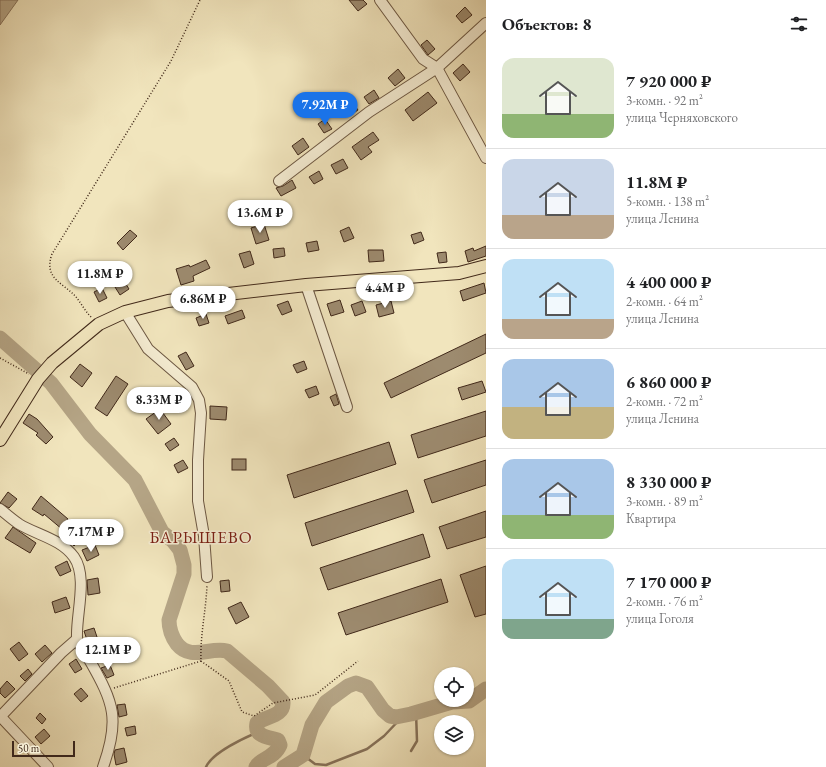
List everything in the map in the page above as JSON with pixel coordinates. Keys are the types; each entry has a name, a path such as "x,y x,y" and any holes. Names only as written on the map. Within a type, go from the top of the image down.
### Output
{"main road":[{"path":"0,440 38,379 52,362 99,324 125,312 168,301 306,285 460,273 486,266"}],"street":[{"path":"380,0 423,59 437,68 486,158"},
{"path":"279,182 369,112 437,68 486,23"},
{"path":"306,285 348,406"},
{"path":"125,312 148,349 192,387 199,400 201,412 198,460 198,501 204,536 207,577"},
{"path":"0,509 20,524 54,541 72,555 78,563 80,584 77,639 106,691 113,715 114,729 112,742 103,767"},
{"path":"48,767 0,716 61,653 77,639"}],"path":[{"path":"99,324 86,312 75,296 60,285 51,273 49,261 94,184 171,61 200,0"},
{"path":"0,358 38,379"},
{"path":"201,661 202,631 206,611 207,577"},
{"path":"201,661 229,681 242,712 254,716 273,703 315,695 358,661"},
{"path":"106,691 201,661"}],"shaded area":[{"path":"0,0 18,0 0,25"}],"building":[{"path":"349,0 363,0 367,4 358,11"},
{"path":"465,7 472,15 462,23 456,16"},
{"path":"427,40 435,49 428,55 421,45"},
{"path":"463,64 470,72 460,81 453,73"},
{"path":"398,69 405,78 395,86 388,78"},
{"path":"374,90 379,98 369,104 364,97"},
{"path":"428,92 437,103 413,121 405,110"},
{"path":"350,99 358,110 349,116 341,105"},
{"path":"325,119 332,129 324,133 318,124"},
{"path":"373,132 379,140 368,147 372,152 361,160 352,147"},
{"path":"303,138 309,147 298,155 292,146"},
{"path":"343,159 348,168 336,174 331,165"},
{"path":"319,171 323,179 314,184 309,177"},
{"path":"292,180 296,188 281,196 276,188 283,186"},
{"path":"264,224 269,240 256,244 251,228"},
{"path":"349,227 354,238 344,242 340,231"},
{"path":"130,230 137,236 123,250 117,243"},
{"path":"421,232 424,240 414,244 411,235"},
{"path":"317,241 319,250 308,252 306,243"},
{"path":"486,246 486,256 468,262 465,251 473,248 474,251"},
{"path":"284,248 285,256 274,258 273,249"},
{"path":"368,250 383,250 384,261 369,262"},
{"path":"250,251 254,264 244,268 239,254"},
{"path":"446,252 447,262 439,263 437,253"},
{"path":"206,260 210,268 193,276 194,281 181,285 176,269 189,265 190,267"},
{"path":"124,281 129,289 120,295 115,287"},
{"path":"484,283 486,293 463,301 460,291"},
{"path":"102,288 107,298 99,302 94,292"},
{"path":"340,300 344,312 331,316 327,304"},
{"path":"288,301 292,311 282,315 277,305"},
{"path":"362,301 366,312 355,316 351,305"},
{"path":"391,301 394,313 379,317 376,305"},
{"path":"242,310 245,318 228,324 225,316"},
{"path":"206,314 209,323 199,326 196,318"},
{"path":"486,334 486,353 391,398 384,383"},
{"path":"186,352 194,366 186,370 178,356"},
{"path":"304,361 307,369 297,373 293,365"},
{"path":"80,364 92,373 82,387 70,377"},
{"path":"116,376 128,384 107,416 95,408"},
{"path":"482,381 486,392 462,400 458,388"},
{"path":"316,386 319,394 309,398 305,390"},
{"path":"142,394 148,400 139,408 133,402"},
{"path":"336,394 339,404 334,406 330,397"},
{"path":"210,406 227,407 226,420 210,419"},
{"path":"160,409 171,424 158,434 146,419"},
{"path":"486,411 486,436 418,458 411,435"},
{"path":"29,414 37,419 53,437 46,444 36,435 38,433 23,423"},
{"path":"174,438 179,445 170,451 165,444"},
{"path":"389,442 396,464 294,498 287,475"},
{"path":"232,459 246,459 246,470 232,470"},
{"path":"183,460 188,468 178,473 174,465"},
{"path":"486,460 486,485 432,503 424,480"},
{"path":"407,490 414,512 312,546 305,523"},
{"path":"8,492 17,499 9,508 0,503"},
{"path":"41,496 68,519 65,523 81,539 74,546 66,537 69,535 44,514 43,516 32,509"},
{"path":"486,511 486,537 447,549 439,527"},
{"path":"13,527 36,543 30,553 5,538"},
{"path":"423,534 430,557 328,590 320,568"},
{"path":"95,545 99,555 87,561 82,550"},
{"path":"67,561 71,571 60,576 55,567"},
{"path":"486,566 486,614 475,617 460,575"},
{"path":"98,578 100,593 88,595 87,580"},
{"path":"441,579 448,602 346,635 338,613"},
{"path":"229,580 230,591 221,592 220,581"},
{"path":"66,597 70,608 55,613 52,602"},
{"path":"241,602 249,617 236,624 228,608"},
{"path":"94,628 98,640 88,643 84,631"},
{"path":"19,642 28,654 19,661 10,649"},
{"path":"45,645 52,653 42,662 35,654"},
{"path":"76,659 82,669 75,673 69,664"},
{"path":"110,665 114,675 107,678 101,668"},
{"path":"28,669 32,674 25,681 20,676"},
{"path":"7,681 15,689 5,698 0,693 0,689"},
{"path":"81,688 88,696 81,702 74,694"},
{"path":"125,704 127,715 119,717 117,705"},
{"path":"40,713 46,719 42,724 36,718"},
{"path":"135,726 136,734 127,736 125,728"},
{"path":"44,729 50,736 41,744 35,737"},
{"path":"124,748 127,762 116,765 114,754 115,750"}],"waterway":[{"path":"0,338 51,383 90,434 135,480 162,532 173,541 180,550 184,565 184,574 169,620 171,633 177,644 182,649 194,653 220,650 227,651 268,686 283,702 280,711 257,723 257,728 260,734 278,740 280,745 271,756 258,764 256,767"},
{"path":"284,767 303,755 312,725 326,702 348,686 356,683 367,687 383,710 390,716 396,717 452,702 469,701 486,689"},
{"path":"411,751 417,741 416,712"},
{"path":"303,755 315,764 326,765 367,749 384,736 403,716"},
{"path":"206,767 209,762 221,751 258,732"}],"district":[{"name":"БАРЫШЕВО","path":"201,537"}]}
